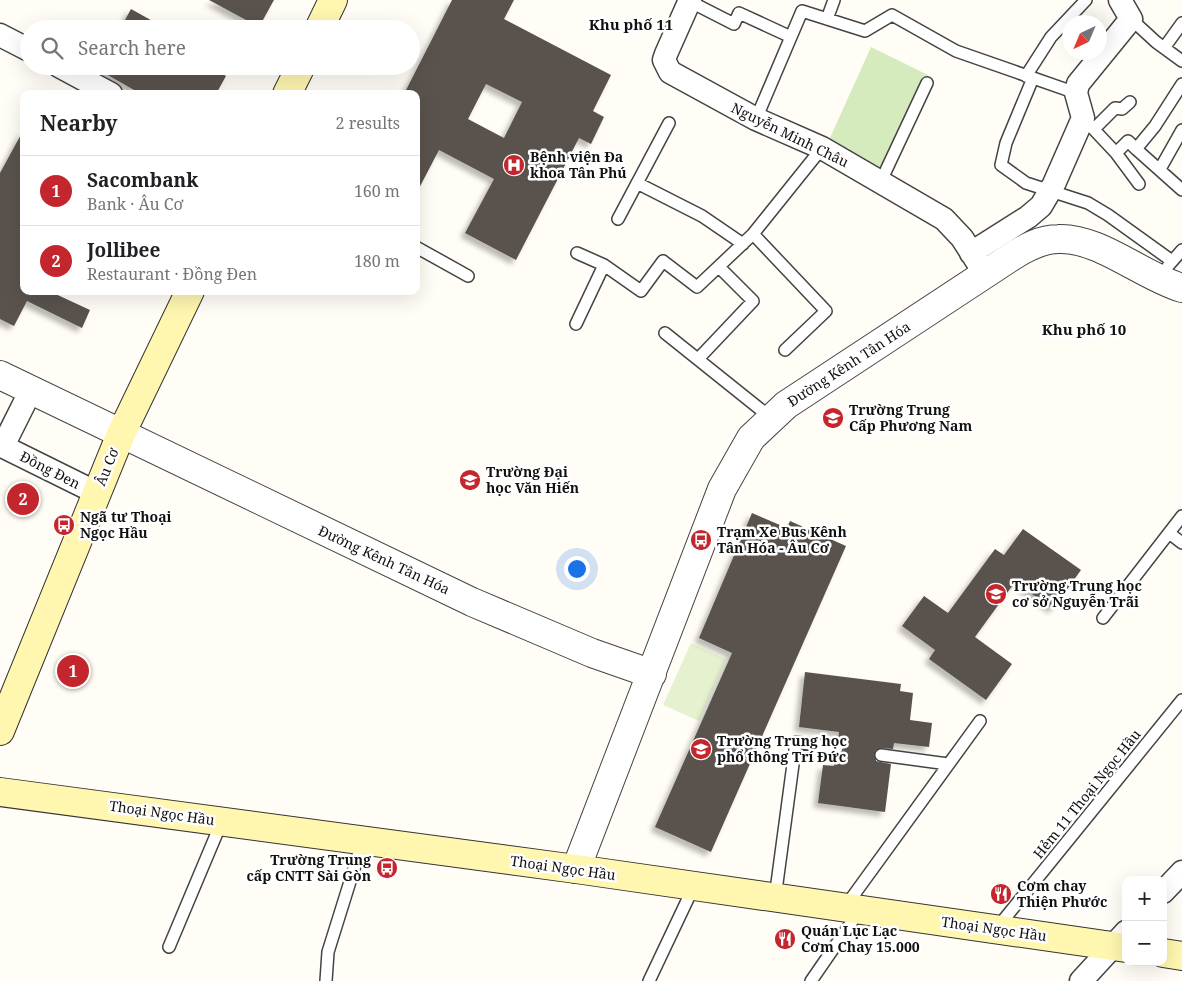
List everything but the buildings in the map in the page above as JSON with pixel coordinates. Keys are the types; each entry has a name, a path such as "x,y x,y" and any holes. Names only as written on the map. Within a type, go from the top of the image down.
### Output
{"main road":[{"path":"289,90 296,75"},
{"name":"Âu Cơ","path":"0,731 121,434 188,295"},
{"name":"Thoại Ngọc Hầu","path":"0,792 363,840 996,930 1121,942"},
{"path":"1167,954 1182,956"}],"street":[{"name":"Nguyễn Minh Châu","path":"690,1 666,54 666,66 675,76 756,120 822,148 881,181 951,225 978,263"},
{"path":"978,263 1035,212 1050,192 1089,123 1076,93 1078,84 1125,9"},
{"path":"0,35 20,45"},
{"path":"76,75 104,90"},
{"name":"Đường Kênh Tân Hóa","path":"576,870 722,489 742,451 770,418 978,263 1056,238 1085,242 1164,270 1182,288"},
{"path":"0,375 121,434"},
{"name":"Đồng Đen","path":"31,390 1,445 97,493"},
{"name":"Đường Kênh Tân Hóa","path":"121,434 481,606 592,653 652,674"},
{"path":"1167,888 1182,872"},
{"path":"1081,981 1121,942"}],"lane":[{"path":"827,19 834,0"},
{"path":"1086,0 1051,37 1030,77 1006,143 1001,165 1026,183 1088,204 1108,215 1164,270 1182,250"},
{"path":"690,1 734,24 739,13 791,36"},
{"path":"1125,9 1164,48 1182,61"},
{"path":"756,120 802,11 865,31 892,15 956,52 1076,93"},
{"path":"1164,48 1182,24"},
{"path":"881,181 926,83"},
{"path":"1136,149 1155,126 1182,84"},
{"path":"1130,102 1122,109 1115,108 1089,123 1116,153 1139,184"},
{"path":"618,218 669,123"},
{"path":"1160,169 1182,130"},
{"path":"1116,153 1128,141 1182,190"},
{"path":"577,252 604,266 641,291 663,261 697,287 752,234 822,148"},
{"path":"637,183 702,216 743,244"},
{"path":"752,234 826,311 786,350"},
{"path":"420,248 468,276"},
{"path":"576,324 604,266"},
{"path":"699,358 753,301 719,267"},
{"path":"665,333 699,358 770,418"},
{"path":"1103,618 1182,516"},
{"path":"1169,533 1182,543"},
{"name":"Hẻm 11 Thoại Ngọc Hầu","path":"996,930 1182,700"},
{"path":"811,981 852,909 948,764 980,721"},
{"path":"775,898 796,742 837,748"},
{"path":"881,755 948,764"},
{"path":"169,947 222,822"},
{"path":"326,981 328,952 363,840"},
{"path":"648,981 694,886"}],"green space":[{"path":"871,47 928,75 881,170 829,140"},
{"path":"691,643 726,659 699,721 663,705"}],"place":[{"name":"Bệnh viện Đa khoa Tân Phú","path":"514,165"},
{"name":"Trường Trung Cấp Phương Nam","path":"833,418"},
{"name":"Trường Đại học Văn Hiến","path":"470,480"},
{"name":"Jollibee","path":"23,499"},
{"name":"Ngã tư Thoại Ngọc Hầu","path":"64,525"},
{"name":"Trạm Xe Bus Kênh Tân Hóa - Âu Cơ","path":"701,540"},
{"name":"Trường Trung học cơ sở Nguyễn Trãi","path":"996,594"},
{"name":"Sacombank","path":"73,671"},
{"name":"Trường Trung học phổ thông Trí Đức","path":"701,749"},
{"name":"Trường Trung cấp CNTT Sài Gòn","path":"387,868"},
{"name":"Cơm chay Thiện Phước","path":"1001,894"},
{"name":"Quán Lục Lạc Cơm Chay 15.000","path":"785,939"}],"district":[{"name":"Khu phố 11","path":"631,25"},
{"name":"Khu phố 10","path":"1084,330"}]}
